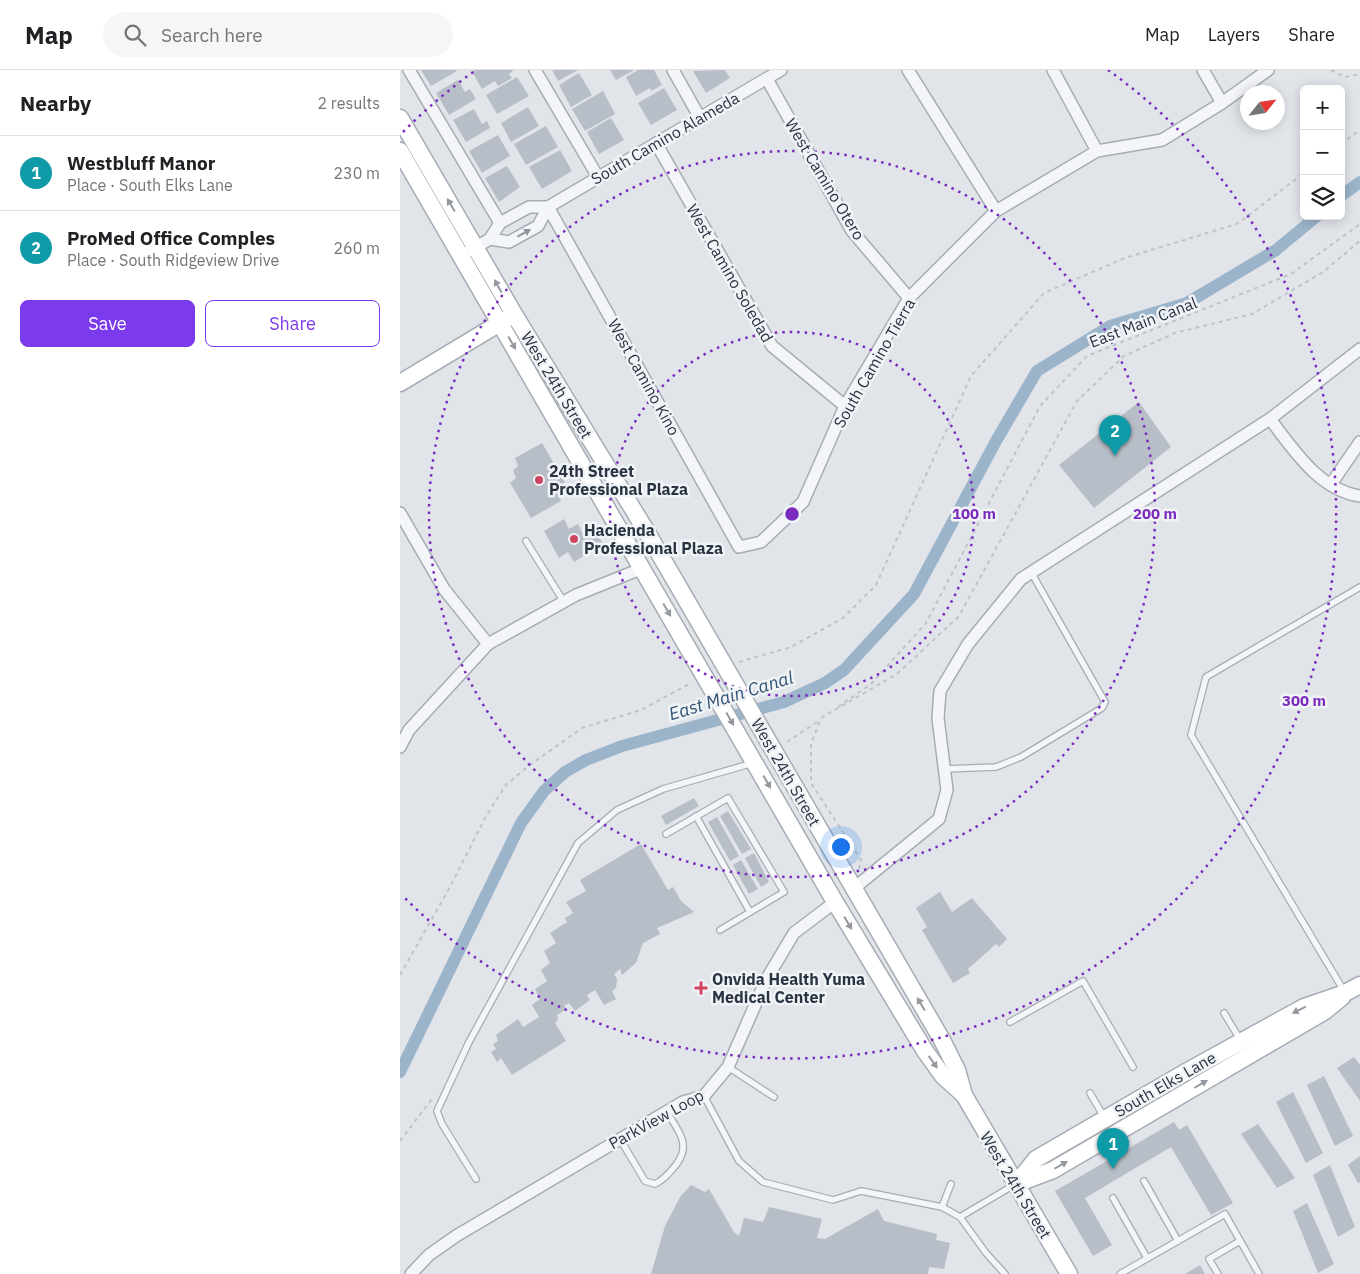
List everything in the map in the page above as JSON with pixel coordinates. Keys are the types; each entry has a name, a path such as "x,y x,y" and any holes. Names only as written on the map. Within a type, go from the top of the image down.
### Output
{"main road":[{"name":"West 24th Street","path":"400,118 483,243 507,319 643,568 835,902 925,1051 943,1076 964,1095"},
{"name":"West 24th Street","path":"400,152 461,256 507,319 645,529 706,637 942,1040 957,1070 964,1095 1069,1274"},
{"path":"401,378 507,319"},
{"path":"643,568 653,568 660,573 690,624 706,637"},
{"path":"835,902 853,889"},
{"name":"South Elks Lane","path":"1016,1184 1036,1159 1241,1040 1310,1005 1345,993 1360,985"},
{"name":"South Elks Lane","path":"1016,1184 1053,1170 1250,1056 1326,1011 1345,993"}],"street":[{"path":"409,70 500,223"},
{"path":"535,70 598,177"},
{"path":"673,70 700,118"},
{"name":"South Camino Alameda","path":"461,256 483,243 500,223 528,207 548,207 781,70"},
{"path":"908,70 996,211"},
{"path":"1052,70 1098,151"},
{"path":"1204,70 1222,103"},
{"name":"South Camino Tierra","path":"739,547 761,542 803,502 845,406 909,298 996,211 1098,151 1162,140 1222,103 1268,70"},
{"name":"West Camino Otero","path":"767,78 852,232 909,298"},
{"name":"West Camino Soledad","path":"656,143 772,346 845,406"},
{"name":"South Camino Alameda","path":"483,243 509,242 538,226 548,207"},
{"name":"West Camino Kino","path":"548,207 739,547"},
{"path":"853,889 939,819 947,790 938,718 940,690 968,644 1021,579 1270,419 1360,349"},
{"path":"1270,419 1315,474 1331,484 1360,496"},
{"path":"1331,484 1360,442"},
{"path":"400,513 444,589 488,644"},
{"path":"400,747 405,726 488,644 564,602 643,568"},
{"name":"ParkView Loop","path":"411,1274 429,1255 456,1236 683,1102 704,1096 728,1067 766,980 794,933 835,902"}],"lane":[{"path":"526,541 564,602"},
{"path":"945,769 996,767 1021,756 1102,708 1105,702 1031,572"},
{"path":"1345,993 1191,735 1206,676 1360,587"},
{"path":"476,1179 442,1124 438,1111 469,1042 578,843 617,810 663,789 755,762"},
{"path":"666,834 728,798 784,892 720,930"},
{"path":"696,816 750,912"},
{"path":"1010,1022 1083,981 1133,1067"},
{"path":"1224,1013 1250,1056"},
{"path":"728,1067 774,1097"},
{"path":"1090,1093 1114,1134"},
{"path":"704,1096 740,1161 763,1182 833,1200 861,1191 942,1207 960,1218 986,1253 1005,1274"},
{"path":"620,1139 645,1181 656,1184 665,1178 684,1155 684,1142 668,1112"},
{"path":"1144,1181 1178,1241"},
{"path":"942,1207 951,1184"},
{"path":"960,1218 1016,1184"},
{"path":"1112,1198 1148,1258"},
{"path":"1120,1274 1225,1214 1258,1274"},
{"path":"1218,1274 1209,1259 1240,1241"}],"path":[{"path":"1331,70 1345,77 1360,74"},
{"path":"1345,141 1360,130"},
{"path":"724,667 791,647 842,618 876,585 971,376 1044,293 1125,258 1237,224 1301,175"},
{"name":"East Main Canal","path":"774,752 870,684 926,623 1040,406 1087,356 1291,274 1360,224"},
{"path":"853,889 861,860 811,783 811,744 821,718 897,674 959,616 1077,401 1124,356 1175,333 1252,314 1323,272 1360,241"},
{"path":"400,975 450,887 485,818 505,786 541,756 582,728 641,710 705,676"},
{"path":"400,1141 434,1096"}],"building":[{"path":"421,70 456,70 457,71 431,86"},
{"path":"474,70 513,71 509,74 512,78 498,86 495,81 482,89 472,72"},
{"path":"552,70 578,70 558,81"},
{"path":"610,70 634,70 616,80"},
{"path":"638,70 654,70 662,85 651,91 650,88 636,96 626,77"},
{"path":"725,70 730,78 706,93 693,71"},
{"path":"579,73 592,95 571,107 559,85"},
{"path":"517,77 529,96 497,114 486,95"},
{"path":"458,80 465,92 470,89 476,99 449,115 436,93"},
{"path":"664,88 677,110 651,125 638,103"},
{"path":"603,91 615,114 585,131 572,109"},
{"path":"528,107 539,126 511,142 501,123"},
{"path":"474,109 482,124 487,121 490,128 466,142 453,120"},
{"path":"611,118 624,140 599,154 587,132"},
{"path":"546,126 558,147 526,165 514,144"},
{"path":"498,135 510,156 482,173 469,151"},
{"path":"560,150 572,171 542,189 529,167"},
{"path":"507,166 520,187 499,202 485,178"},
{"path":"1139,402 1171,447 1094,508 1059,465"},
{"name":"24th Street Professional Plaza","path":"542,443 565,482 555,488 561,501 531,518 510,483 516,478 513,470 518,466 515,458"},
{"name":"Hacienda Professional Plaza","path":"564,519 569,529 578,524 583,534 593,527 603,544 574,562 568,552 559,558 544,531"},
{"path":"694,798 699,806 666,825 661,816"},
{"path":"728,811 751,849 742,854 720,816"},
{"path":"717,817 739,856 730,861 708,822"},
{"path":"641,844 668,890 673,887 681,901 694,912 657,928 660,934 643,943 636,963 622,975 620,969 614,974 617,979 616,988 612,991 616,999 604,1005 595,990 587,995 590,1000 575,1011 569,1003 564,1006 567,1009 557,1015 558,1020 555,1023 566,1041 512,1075 501,1058 497,1062 491,1052 496,1049 493,1044 498,1041 496,1035 518,1019 523,1027 539,1017 532,1005 540,999 535,989 547,981 541,970 550,963 544,951 556,943 550,933 567,922 565,918 573,913 566,902 586,891 580,880"},
{"path":"754,853 769,882 761,887 745,858"},
{"path":"741,860 758,889 749,894 733,865"},
{"path":"940,892 952,912 972,898 1007,939 999,947 996,944 968,969 970,973 953,983 922,930 927,927 916,908"},
{"path":"1354,1057 1360,1065 1360,1101 1337,1068"},
{"path":"1324,1076 1353,1136 1335,1146 1307,1085"},
{"path":"1293,1092 1323,1153 1306,1163 1276,1102"},
{"path":"1174,1122 1179,1130 1187,1125 1233,1203 1211,1215 1171,1147 1085,1198 1112,1245 1093,1256 1055,1191"},
{"path":"1258,1124 1295,1178 1277,1188 1241,1134"},
{"path":"1360,1156 1360,1182 1358,1183 1348,1165"},
{"path":"1330,1165 1355,1227 1338,1237 1313,1175"},
{"path":"691,1185 705,1192 709,1189 734,1232 739,1236 744,1218 763,1222 769,1207 822,1219 817,1238 825,1239 878,1209 884,1221 937,1234 936,1240 950,1243 944,1269 929,1267 928,1274 651,1274 665,1226 680,1197"},
{"path":"1307,1203 1334,1264 1318,1273 1293,1211"},
{"path":"1200,1265 1205,1274 1185,1274"}],"waterway":[{"name":"East Main Canal","path":"1345,193 1360,182"},
{"name":"East Main Canal","path":"400,1072 521,823 544,791 565,772 586,760 622,746 784,702 825,683 844,670 914,594 996,441 1037,371 1110,326 1187,303 1276,250 1312,220"}],"place":[{"name":"ProMed Office Comples","path":"1115,456"},
{"name":"24th Street Professional Plaza","path":"539,480"},
{"name":"Hacienda Professional Plaza","path":"574,539"},
{"name":"Onvida Health Yuma Medical Center","path":"701,988"},
{"name":"Westbluff Manor","path":"1113,1169"}]}
